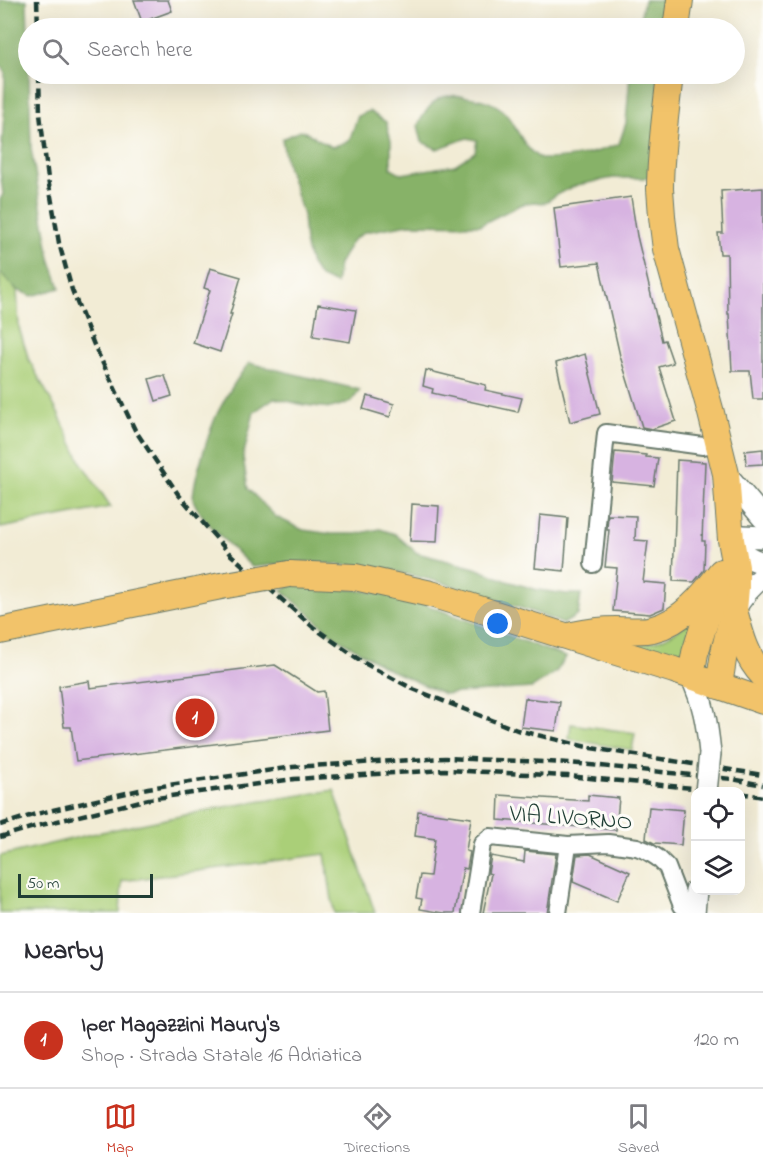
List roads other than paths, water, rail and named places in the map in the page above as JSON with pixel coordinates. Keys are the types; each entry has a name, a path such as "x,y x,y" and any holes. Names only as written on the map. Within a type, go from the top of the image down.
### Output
{"main road":[{"path":"677,18 680,0"},
{"path":"669,84 660,187 663,228 666,249 726,474 731,540 736,567 734,610 719,686"},
{"path":"691,676 695,653 731,540"},
{"path":"564,636 590,632 652,629 662,626 674,621 704,594 721,572"},
{"path":"0,631 289,574 355,577 431,594 763,701"},
{"path":"734,610 741,638 751,660 763,675"}],"street":[{"path":"593,564 606,433 703,446 718,443"},
{"path":"726,474 763,518"},
{"path":"763,537 743,536 731,540 744,555 763,563"},
{"path":"734,610 742,596 763,577"},
{"path":"691,676 707,720 710,753"},
{"path":"707,787 719,686"},
{"name":"VIA LIVORNO","path":"471,913 482,843 490,837 568,845 608,843 637,847 658,858 667,867 682,906 694,913"},
{"path":"558,913 568,845"},
{"path":"694,913 696,895"}],"railway":[{"path":"37,0 38,18"},
{"path":"39,84 40,114 48,179 59,243 72,290 94,345 135,430 178,494 230,554 313,627 364,663 413,689 517,730 591,748 763,775"},
{"path":"0,825 36,814 148,788 293,767 445,758 570,763 732,779 763,785"},
{"path":"0,837 149,799 294,779 445,770 568,776 691,788"},
{"path":"745,794 763,797"}],"place":[{"name":"Iper Magazzini Maury's","path":"195,718"}]}
